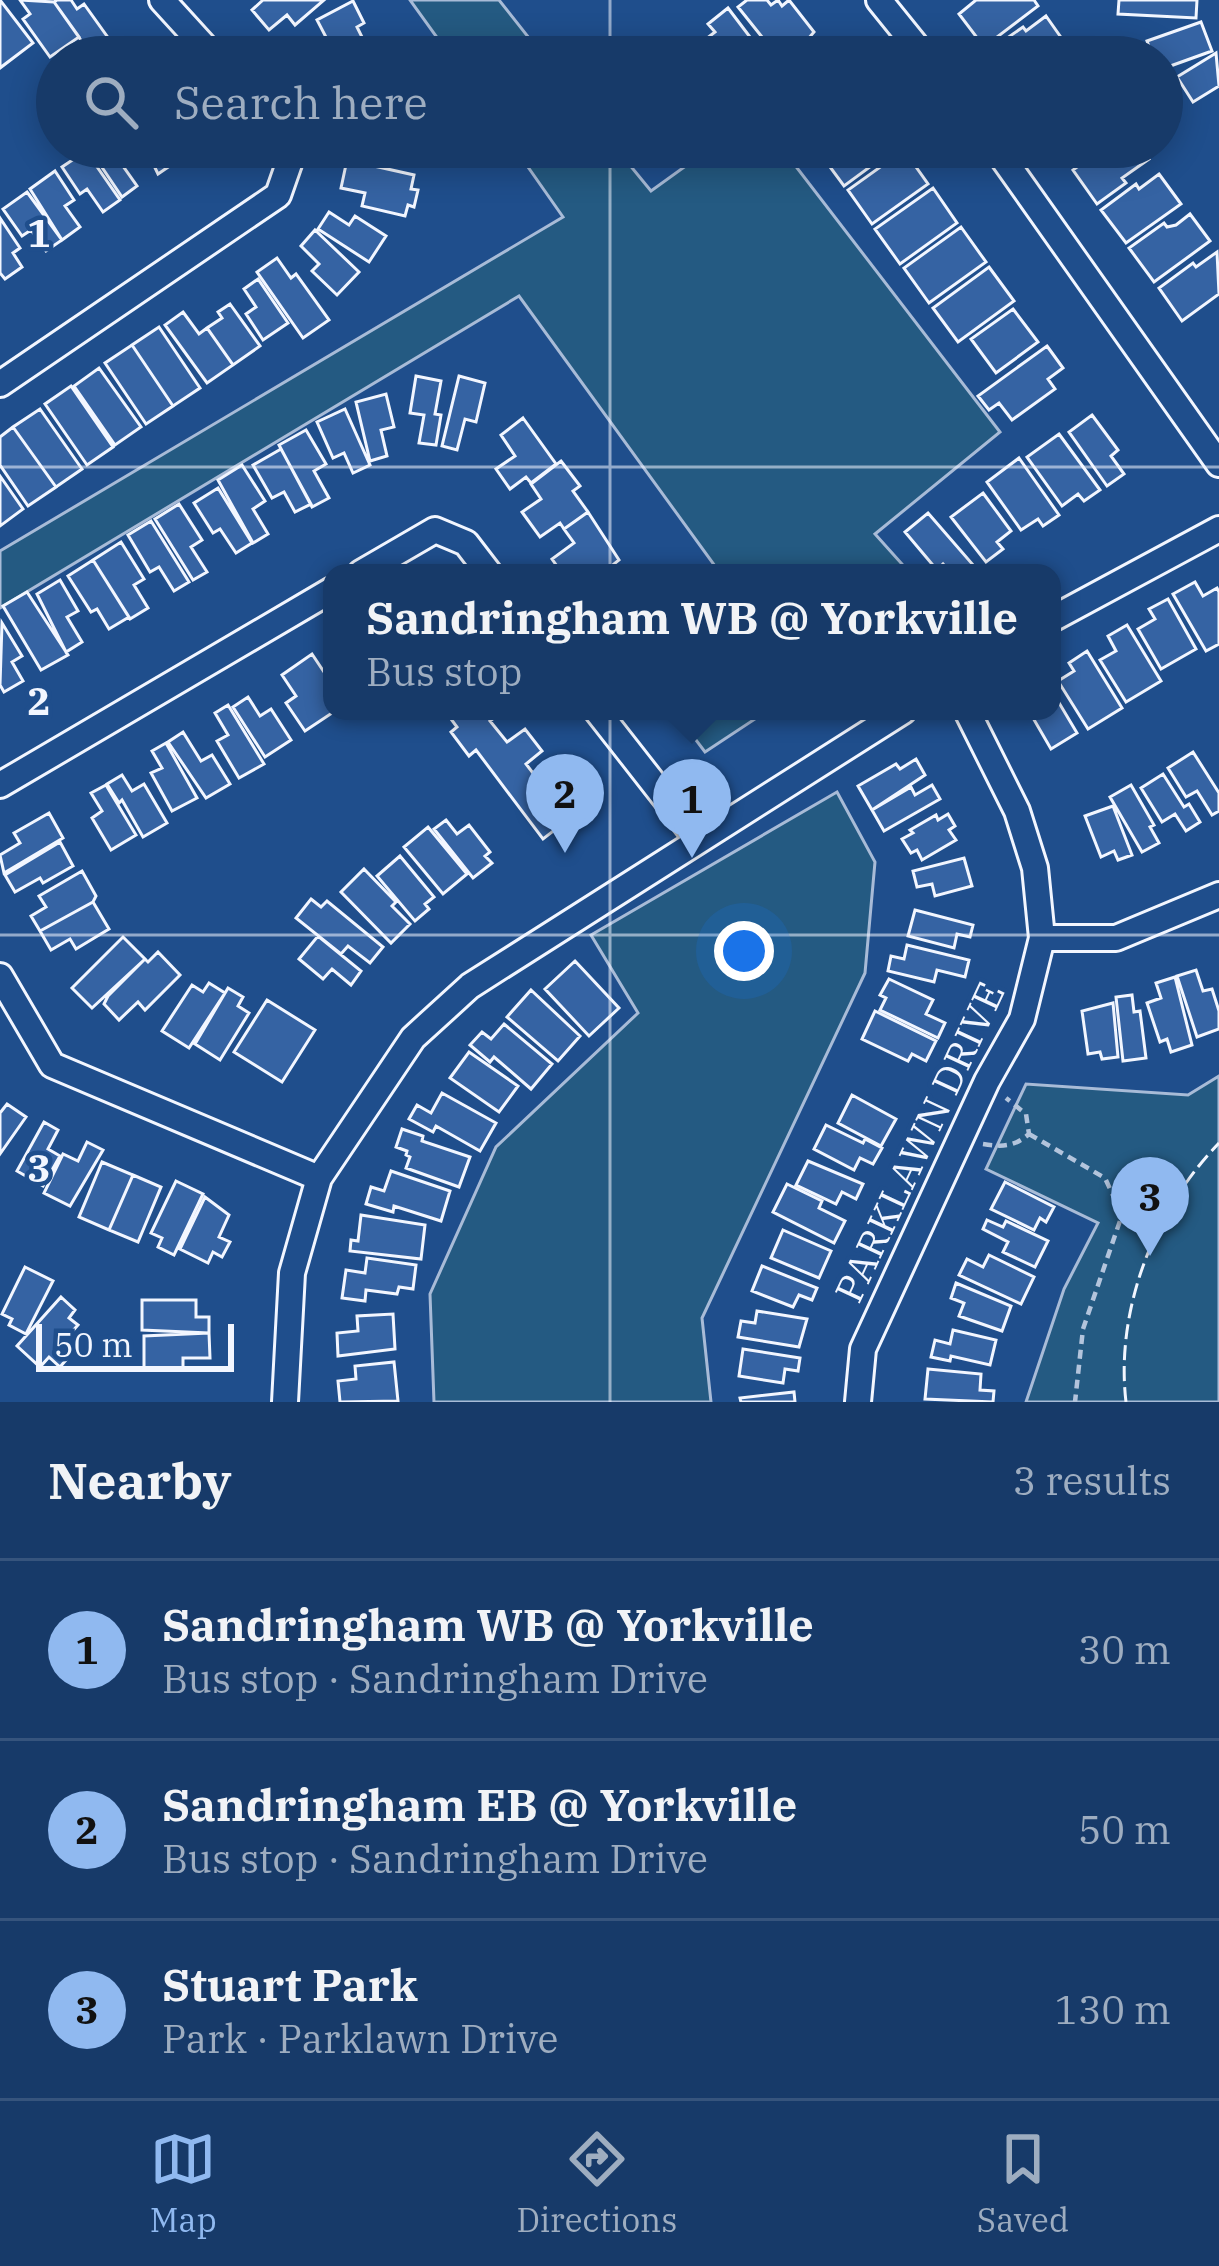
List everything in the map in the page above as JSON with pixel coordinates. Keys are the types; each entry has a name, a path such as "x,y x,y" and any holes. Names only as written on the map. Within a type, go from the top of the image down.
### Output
{"street":[{"path":"162,0 195,36"},
{"path":"879,0 908,36"},
{"path":"0,384 278,195 287,168"},
{"path":"1010,168 1219,464"},
{"path":"377,564 436,530 466,543 483,564"},
{"path":"1061,614 1219,530"},
{"path":"0,785 323,595"},
{"path":"604,720 698,840"},
{"path":"286,1402 292,1273 319,1178 413,1038 470,986 889,720"},
{"name":"PARKLAWN DRIVE","path":"857,1402 863,1349 987,1081 1022,1019 1042,938 1035,868 1017,811 972,720"},
{"path":"1042,938 1116,938 1219,895"},
{"path":"0,976 52,1065 319,1178"}],"path":[{"path":"987,1081 1026,1114 1029,1134"},
{"path":"959,1140 1001,1147 1029,1134"},
{"path":"1029,1134 1105,1178 1122,1216 1082,1330 1075,1402"}],"shaded area":[{"path":"410,0 499,0 527,36 436,36"},
{"path":"529,168 632,168 651,191 683,168 797,168 1000,432 875,534 902,564 713,564 519,296 0,608 0,551 563,217"},
{"path":"681,720 753,720 705,752"},
{"path":"837,792 875,862 865,973 702,1318 711,1402 434,1402 430,1294 496,1147 638,1013 591,935"},
{"path":"1219,1076 1219,1402 1026,1402 1064,1289 1098,1223 986,1169 1026,1084 1188,1095"}],"building":[{"path":"0,0 33,43 0,68"},
{"path":"20,0 54,2 78,36 36,37 23,19 30,14"},
{"path":"71,0 77,9 84,4 107,36 78,36 54,2"},
{"path":"263,0 324,0 295,25 287,15 269,30 252,10"},
{"path":"747,0 767,0 771,5 778,0 782,6 789,0 814,32 811,36 761,36 738,7"},
{"path":"976,0 1034,0 1038,6 998,36 976,36 959,14"},
{"path":"1119,0 1197,0 1196,18 1118,14"},
{"path":"353,1 364,23 357,27 362,36 325,36 317,20"},
{"path":"728,8 749,36 710,36 715,32 708,24"},
{"path":"1046,16 1060,36 1010,36 1023,27 1026,31"},
{"path":"1201,22 1212,51 1183,61 1183,36 1161,36"},
{"path":"1216,53 1219,86 1193,102 1183,86 1183,73"},
{"path":"63,168 98,168 120,200 103,212 87,189 80,194"},
{"path":"102,168 124,168 137,186 122,197"},
{"path":"345,168 383,168 414,175 411,189 418,190 414,207 408,205 405,216 362,206 365,193 341,188"},
{"path":"831,168 868,168 844,186"},
{"path":"879,168 917,168 928,184 872,224 848,190"},
{"path":"1136,168 1122,178 1126,183 1097,204 1073,170"},
{"path":"55,171 74,200 65,206 80,227 62,240 30,189"},
{"path":"1159,174 1181,204 1126,243 1101,210 1136,184 1139,189"},
{"path":"933,188 957,223 900,264 875,229"},
{"path":"27,192 62,240 46,251 31,230 22,236 3,209"},
{"path":"329,212 349,225 355,216 386,236 369,262 318,229"},
{"path":"1190,214 1210,241 1154,282 1129,248 1164,223 1176,225"},
{"path":"0,218 20,248 13,253 22,267 5,279 0,273"},
{"path":"961,227 986,262 929,303 904,268"},
{"path":"315,230 359,272 337,295 312,271 319,264 301,246"},
{"path":"1217,252 1219,294 1182,321 1159,288"},
{"path":"277,258 291,278 296,274 329,320 303,338 257,272"},
{"path":"989,267 1014,301 958,342 933,308"},
{"path":"258,279 288,323 263,340 246,314 256,307 244,289"},
{"path":"230,304 260,346 233,365 207,328 222,318 218,312"},
{"path":"1013,309 1038,342 996,373 971,339"},
{"path":"183,312 199,334 207,328 233,365 207,383 165,325"},
{"path":"159,327 200,388 173,406 132,345"},
{"path":"132,345 173,406 146,424 105,363"},
{"path":"1047,346 1063,368 1048,379 1055,389 1012,420 999,403 989,410 978,396"},
{"path":"99,368 141,427 115,445 74,386"},
{"path":"416,376 441,381 436,445 419,443 424,415 410,413"},
{"path":"459,376 485,383 476,422 465,419 457,450 442,446"},
{"path":"71,386 113,447 87,465 45,404"},
{"path":"386,394 394,427 381,430 387,456 370,461 356,402"},
{"path":"40,409 82,469 56,487 13,427"},
{"path":"345,409 370,465 353,473 344,453 333,458 317,422"},
{"path":"1092,415 1118,450 1111,456 1124,474 1107,486 1069,432"},
{"path":"523,418 556,464 531,483 526,477 510,489 496,469 515,456 501,435"},
{"path":"13,427 56,487 28,506 0,465 0,437"},
{"path":"306,430 326,464 314,471 329,498 312,507 279,445"},
{"path":"1059,434 1100,490 1084,501 1078,494 1062,506 1027,457"},
{"path":"281,449 311,504 295,512 284,492 272,498 253,465"},
{"path":"1019,458 1059,515 1043,526 1038,519 1021,530 987,482"},
{"path":"561,461 580,486 573,491 588,512 564,529 560,523 540,537 522,512 541,499 531,484"},
{"path":"242,465 265,501 253,509 268,534 253,543 218,480"},
{"path":"0,476 23,509 0,526"},
{"path":"218,488 252,543 236,553 220,529 213,533 194,503"},
{"path":"983,493 1011,531 997,542 1003,549 986,562 951,517"},
{"path":"179,504 202,540 191,547 207,572 193,580 155,519"},
{"path":"588,512 619,560 614,564 556,564 552,559 574,543 564,529"},
{"path":"928,513 972,564 932,564 905,532"},
{"path":"151,521 189,582 174,591 159,567 150,572 128,535"},
{"path":"121,542 144,579 134,585 148,608 130,619 93,560"},
{"path":"93,560 129,617 109,629 97,609 91,612 68,576"},
{"path":"60,580 78,611 67,617 82,642 66,652 37,594"},
{"path":"1195,582 1203,596 1217,588 1219,592 1219,644 1206,651 1173,594"},
{"path":"27,592 68,655 41,670 3,606"},
{"path":"1168,599 1196,649 1161,669 1138,629 1155,619 1149,609"},
{"path":"2,623 22,656 12,662 23,681 4,692 0,685"},
{"path":"1127,625 1161,681 1126,702 1100,660 1116,651 1108,636"},
{"path":"1087,651 1122,708 1088,729 1061,686 1061,679 1074,671 1069,663"},
{"path":"312,654 323,670 323,719 305,731 286,703 296,696 282,675"},
{"path":"248,697 260,716 271,709 291,740 265,757 233,707"},
{"path":"228,705 264,764 239,778 217,741 228,735 215,713"},
{"path":"1061,706 1077,733 1051,749 1034,720 1061,720"},
{"path":"452,720 491,720 507,742 525,729 542,751 526,764 542,785 559,772 577,795 561,808 569,819 543,839 476,750 469,756 451,732 457,727"},
{"path":"183,732 201,761 212,755 230,784 206,798 168,742"},
{"path":"166,743 197,798 172,811 151,773 162,768 152,751"},
{"path":"1193,752 1219,793 1219,811 1212,815 1197,791 1186,797 1168,768"},
{"path":"916,759 925,775 872,810 858,786 896,764 900,769"},
{"path":"1163,774 1200,822 1186,831 1175,814 1162,822 1141,788"},
{"path":"122,775 132,791 144,784 167,823 143,837 107,784"},
{"path":"106,785 136,835 111,850 92,818 102,811 91,793"},
{"path":"932,785 940,799 884,831 872,810 911,787 915,795"},
{"path":"1131,785 1159,843 1142,852 1110,797"},
{"path":"1113,806 1132,855 1118,860 1114,851 1101,857 1085,816"},
{"path":"49,813 63,838 4,873 0,855 20,843 14,833"},
{"path":"948,814 955,826 949,830 956,840 922,860 917,850 911,853 902,839 913,833 910,830 936,815 938,820"},
{"path":"446,820 457,834 469,825 490,852 485,856 492,863 473,878 434,829"},
{"path":"428,827 467,874 443,894 404,847"},
{"path":"60,842 73,866 15,892 5,875"},
{"path":"400,856 434,897 415,921 377,876"},
{"path":"964,858 972,886 935,896 932,884 917,887 913,871"},
{"path":"364,869 410,924 391,943 341,892"},
{"path":"82,871 96,896 93,902 40,931 31,916 46,907 39,896"},
{"path":"311,899 321,907 327,901 383,947 370,963 348,946 341,954 296,918"},
{"path":"93,902 109,929 76,949 70,939 51,950 40,931"},
{"path":"915,910 973,925 970,937 957,934 954,948 908,936"},
{"path":"318,936 361,971 351,985 332,969 323,979 299,959"},
{"path":"123,937 145,959 92,1008 72,988"},
{"path":"907,945 969,960 965,977 937,970 934,982 888,971 891,956 904,959"},
{"path":"158,952 180,975 145,1010 138,1002 119,1020 104,1004 108,996"},
{"path":"575,961 619,1008 589,1036 545,989"},
{"path":"1196,970 1203,991 1212,989 1219,1011 1219,1029 1197,1037 1177,976"},
{"path":"1175,977 1192,1045 1171,1052 1167,1039 1160,1042 1147,1003 1161,998 1156,983"},
{"path":"889,979 933,1000 926,1014 945,1023 938,1038 880,1010 886,998 880,995"},
{"path":"209,983 225,993 189,1048 162,1031 192,985 203,992"},
{"path":"228,988 243,997 238,1006 249,1013 220,1060 195,1044"},
{"path":"531,990 580,1036 558,1061 507,1017"},
{"path":"1132,995 1134,1012 1140,1011 1146,1058 1123,1061 1116,997"},
{"path":"267,1000 315,1030 282,1082 234,1052"},
{"path":"1113,1003 1118,1057 1102,1059 1100,1052 1088,1054 1082,1011"},
{"path":"875,1011 936,1041 926,1061 912,1054 908,1061 862,1039"},
{"path":"504,1024 552,1064 531,1089 494,1057 490,1062 470,1045 482,1032 491,1039"},
{"path":"469,1052 518,1086 499,1112 450,1078"},
{"path":"442,1093 496,1123 480,1151 436,1126 433,1132 409,1119 417,1105 431,1113"},
{"path":"852,1095 896,1119 881,1146 838,1123"},
{"path":"7,1104 26,1117 0,1154 0,1113"},
{"path":"44,1122 58,1130 48,1149 60,1156 43,1186 17,1171"},
{"path":"826,1125 882,1148 873,1164 860,1158 854,1170 814,1149"},
{"path":"402,1129 470,1157 459,1187 406,1168 410,1157 396,1147"},
{"path":"87,1142 103,1150 70,1206 44,1193 63,1154 78,1161"},
{"path":"808,1161 863,1184 856,1199 842,1192 836,1204 796,1185"},
{"path":"102,1162 133,1175 109,1230 79,1217"},
{"path":"391,1171 450,1191 441,1221 394,1206 393,1212 366,1204 371,1187 384,1191"},
{"path":"133,1175 161,1187 138,1242 109,1230"},
{"path":"176,1181 203,1194 174,1255 158,1247 162,1238 151,1233"},
{"path":"1005,1182 1054,1207 1046,1222 1040,1218 1034,1230 991,1209"},
{"path":"787,1184 822,1201 819,1208 845,1221 834,1243 773,1212"},
{"path":"205,1197 229,1215 219,1237 230,1242 222,1257 213,1252 208,1263 180,1249"},
{"path":"361,1215 425,1225 421,1259 350,1251 351,1240 358,1241"},
{"path":"987,1220 1003,1227 1006,1221 1048,1241 1035,1267 1003,1252 1008,1242 983,1229"},
{"path":"783,1230 831,1251 819,1278 771,1258"},
{"path":"989,1255 1034,1277 1021,1304 959,1275 967,1259 983,1267"},
{"path":"367,1258 416,1265 413,1289 399,1287 397,1294 366,1290 365,1301 342,1298 346,1270 365,1273"},
{"path":"762,1266 817,1288 812,1300 799,1295 793,1307 752,1291"},
{"path":"25,1267 53,1281 26,1334 9,1325 12,1319 2,1314"},
{"path":"956,1283 1011,1306 1002,1331 959,1316 964,1303 951,1298"},
{"path":"61,1297 75,1310 69,1318 78,1325 61,1344 72,1353 60,1367 49,1357 40,1367 17,1346"},
{"path":"142,1300 196,1300 196,1317 209,1317 209,1333 142,1330"},
{"path":"757,1311 807,1319 799,1347 738,1337 741,1321 755,1323"},
{"path":"393,1314 395,1349 338,1356 337,1333 358,1331 357,1316"},
{"path":"953,1330 996,1340 990,1365 951,1356 950,1361 931,1357 935,1340 950,1344"},
{"path":"209,1333 210,1358 183,1358 183,1368 144,1369 144,1336"},
{"path":"743,1349 800,1358 798,1371 785,1369 783,1383 739,1376"},
{"path":"394,1362 398,1401 340,1402 338,1381 356,1379 355,1366"},
{"path":"928,1369 981,1374 980,1390 994,1391 993,1402 925,1399"},
{"path":"794,1392 795,1402 741,1402 740,1398"}],"fence":[{"path":"1126,1402 1127,1332 1144,1262 1176,1198 1219,1143"}],"place":[{"name":"Sandringham EB @ Yorkville","path":"565,853"},
{"name":"Sandringham WB @ Yorkville","path":"692,858"},
{"name":"Stuart Park","path":"1150,1256"}]}
